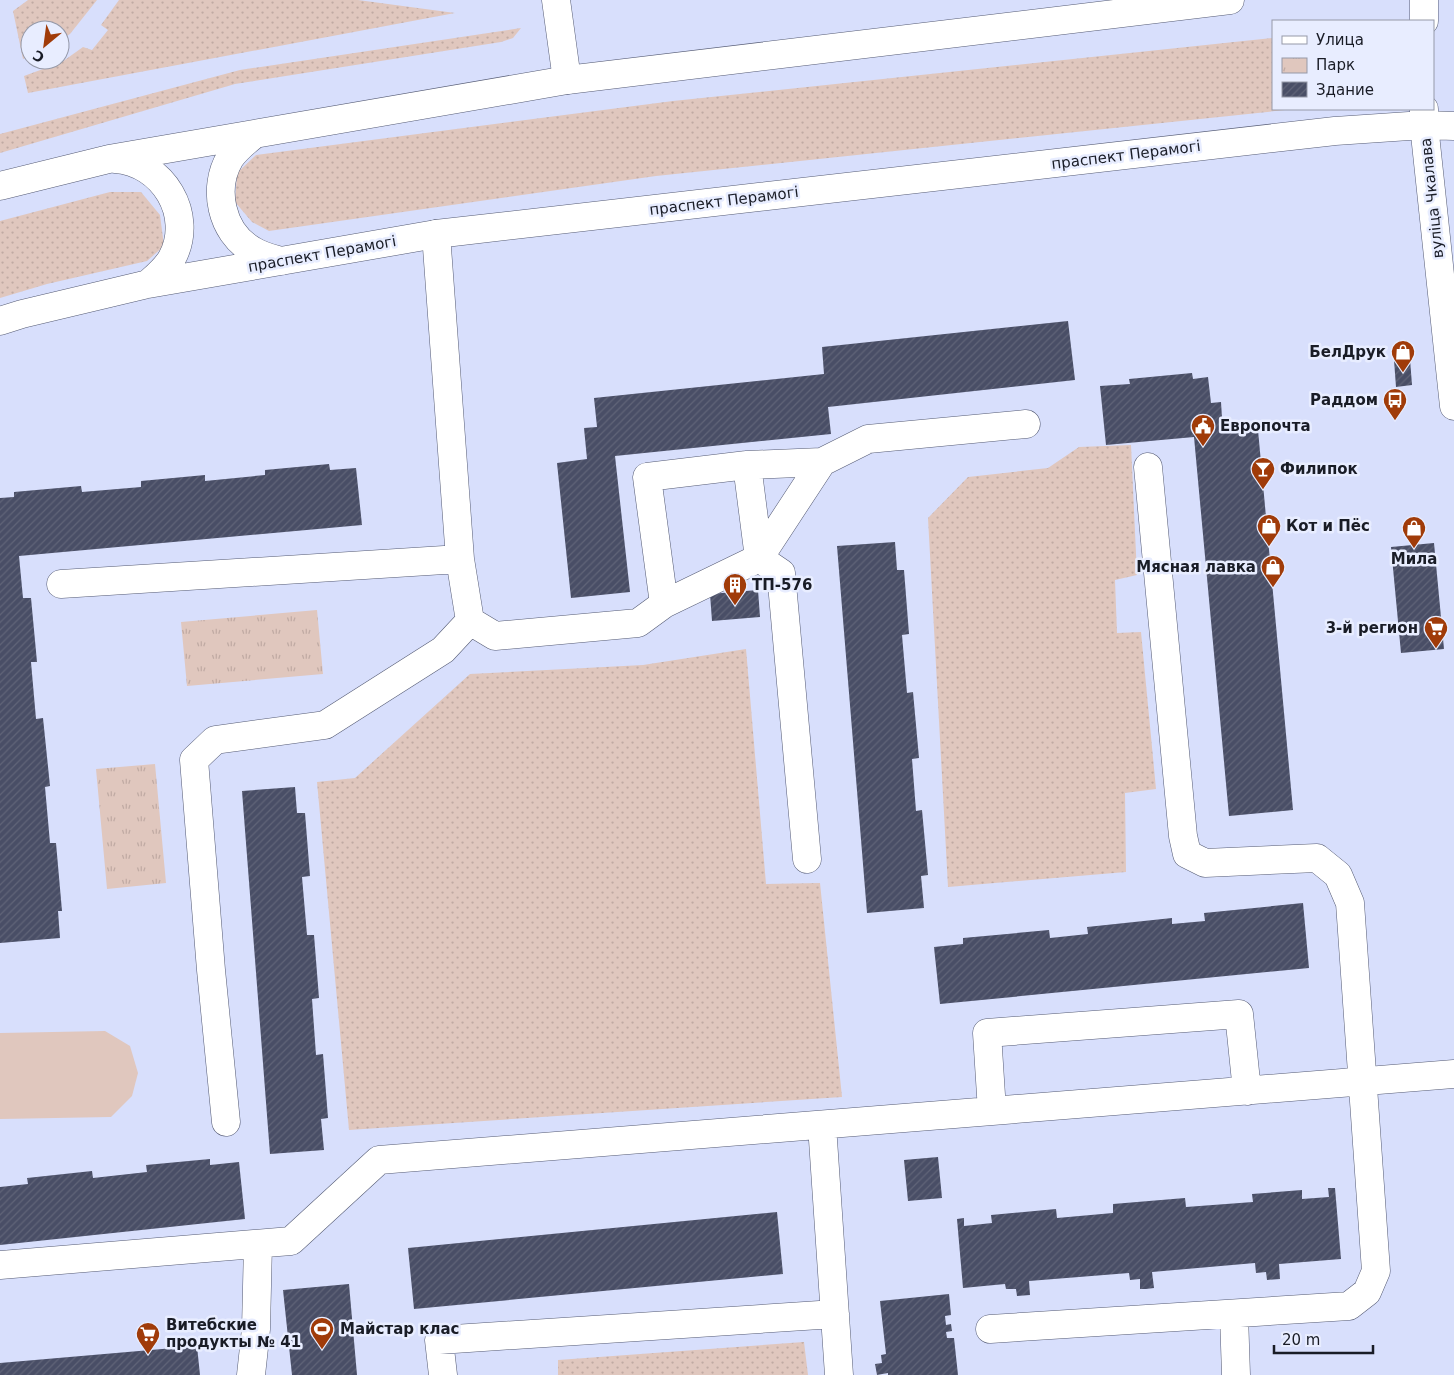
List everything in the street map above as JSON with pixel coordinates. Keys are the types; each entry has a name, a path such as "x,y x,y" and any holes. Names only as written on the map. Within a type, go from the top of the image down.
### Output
{"main road":[{"path":"556,0 567,80"},
{"path":"0,186 109,159 567,80 1230,0"},
{"path":"1424,0 1424,20"},
{"name":"праспект Перамогі","path":"0,321 148,284 436,234 1335,131 1424,117 1454,126"},
{"name":"вуліца Чкалава","path":"1424,117 1454,406"},
{"path":"255,134 241,144 230,158 223,174 220,192 222,209 228,224 237,238 250,249 264,257 281,261"},
{"path":"109,159 124,160 138,164 152,172 162,181 171,194 176,207 180,225 178,242 172,258 161,273 148,284"},
{"path":"436,234 460,559 470,621 495,636 638,623 664,604 759,558 822,462"},
{"path":"664,604 647,477 747,465 822,462 868,439 1026,424"},
{"path":"747,465 759,558 780,573 807,859"},
{"path":"990,1329 1349,1306 1367,1292 1376,1271 1350,903 1338,875 1317,858 1205,862 1186,854 1148,467"},
{"path":"61,584 460,559"},
{"path":"226,1122 211,970 194,760 215,740 325,725 443,650 470,621"},
{"path":"992,1111 987,1033 1239,1014 1247,1091"},
{"path":"0,1265 291,1241 379,1160 1454,1074"},
{"path":"822,1125 839,1375"},
{"path":"251,1375 256,1329 258,1244"},
{"path":"443,1375 439,1340 835,1314"},
{"path":"1234,1314 1236,1375"}],"green space":[{"path":"28,0 97,0 70,34 70,20 20,20 20,45 13,11"},
{"path":"119,0 358,0 455,13 28,93 24,76 40,70 70,70 70,56 83,47 92,50 108,30 101,25"},
{"path":"521,28 513,38 501,42 235,84 0,153 0,134 240,70"},
{"path":"1272,38 1272,110 1285,110 656,176 269,231 252,222 235,202 237,173 256,155 673,101"},
{"path":"110,192 141,192 160,215 164,246 147,261 47,284 0,298 0,221"},
{"path":"1131,445 1137,575 1115,580 1117,633 1141,632 1156,789 1125,793 1126,872 948,887 928,518 968,477 1048,468 1079,447"},
{"path":"317,610 323,674 187,686 181,622"},
{"path":"746,649 766,884 820,883 842,1097 349,1130 317,782 355,778 470,674 643,665"},
{"path":"155,764 166,883 107,889 96,769"},
{"path":"105,1031 130,1046 138,1073 132,1096 111,1117 0,1119 0,1033"},
{"path":"804,1342 808,1375 558,1375 558,1360"}],"building":[{"path":"1068,321 1075,380 828,407 831,434 615,456 630,592 571,598 557,463 587,459 584,428 597,427 594,398 824,374 822,347"},
{"name":"БелДрук","path":"1410,359 1412,385 1396,387 1394,360"},
{"path":"1192,373 1193,379 1208,377 1211,403 1221,402 1223,433 1258,430 1293,810 1229,816 1194,437 1106,445 1100,386 1130,384 1129,379"},
{"path":"329,464 330,470 356,468 362,525 19,556 23,598 31,598 37,662 31,662 36,719 43,718 50,786 45,787 50,843 56,843 62,911 58,911 60,938 0,943 0,498 14,497 14,492 81,486 82,492 141,487 141,481 205,475 205,481 265,475 265,470"},
{"path":"895,542 897,570 904,570 909,634 902,635 907,693 913,692 919,758 912,759 916,811 922,810 928,875 921,876 924,908 867,913 837,546"},
{"path":"1434,543 1444,649 1401,653 1391,547"},
{"name":"ТП-576","path":"758,590 760,617 712,621 710,594"},
{"path":"295,787 297,813 305,813 310,876 302,877 307,935 314,935 319,998 312,999 316,1055 323,1054 328,1118 321,1119 324,1150 270,1154 242,791"},
{"path":"1303,903 1309,968 940,1004 934,947 963,944 963,938 1049,930 1050,938 1088,934 1087,927 1172,918 1172,924 1205,921 1204,913"},
{"path":"938,1157 942,1198 908,1201 904,1160"},
{"path":"210,1159 210,1165 239,1162 245,1219 0,1245 0,1187 28,1184 27,1178 92,1171 93,1178 147,1172 146,1165"},
{"path":"1328,1188 1335,1188 1341,1259 1279,1264 1280,1279 1267,1280 1266,1272 1256,1273 1255,1263 1152,1272 1154,1288 1146,1289 1140,1289 1140,1279 1130,1280 1129,1273 1029,1281 1030,1295 1017,1296 1016,1289 1006,1289 1005,1284 963,1288 957,1219 964,1218 964,1226 992,1223 991,1215 1056,1209 1057,1218 1113,1213 1113,1204 1185,1198 1186,1207 1253,1202 1252,1194 1302,1190 1302,1199 1329,1197"},
{"path":"777,1212 783,1274 414,1309 408,1248"},
{"name":"Майстар клас","path":"349,1284 357,1375 292,1375 283,1290"},
{"path":"949,1294 951,1315 945,1316 946,1325 951,1324 952,1331 946,1332 947,1338 954,1338 958,1375 888,1375 888,1373 877,1375 875,1364 882,1363 881,1355 886,1354 880,1301"},
{"name":"Витебские продукты № 41","path":"197,1346 200,1375 0,1375 0,1363"}],"place":[{"name":"БелДрук","path":"1403,373"},
{"name":"Раддом","path":"1395,421"},
{"name":"Европочта","path":"1203,447"},
{"name":"Филипок","path":"1263,490"},
{"name":"Кот и Пёс","path":"1269,547"},
{"name":"Мила","path":"1414,549"},
{"name":"Мясная лавка","path":"1273,588"},
{"name":"ТП-576","path":"735,606"},
{"name":"3-й регион","path":"1436,649"},
{"name":"Майстар клас","path":"322,1350"},
{"name":"Витебские продукты № 41","path":"148,1355"}]}
